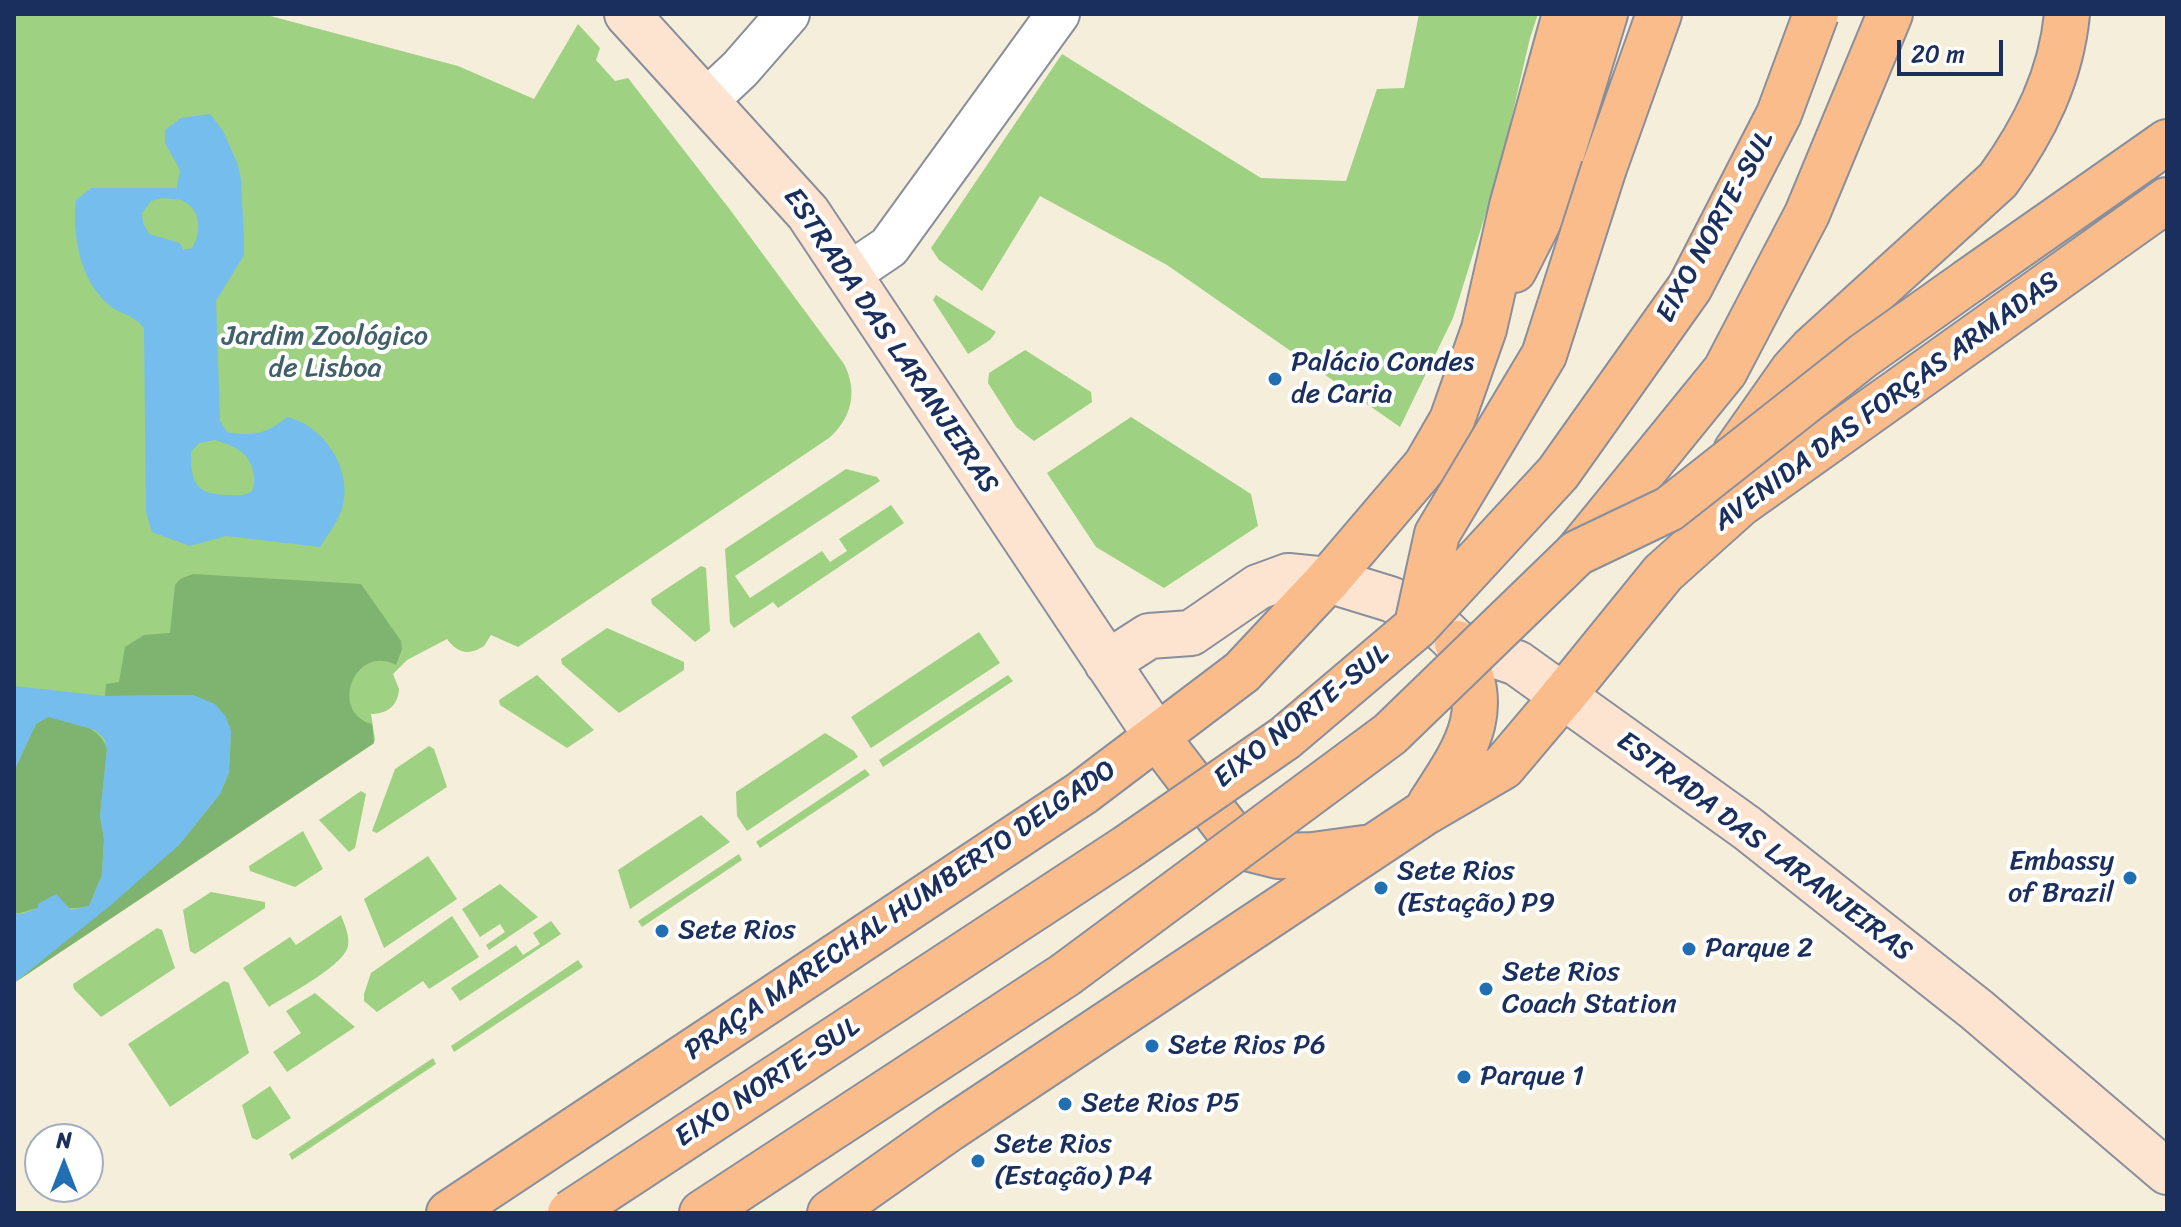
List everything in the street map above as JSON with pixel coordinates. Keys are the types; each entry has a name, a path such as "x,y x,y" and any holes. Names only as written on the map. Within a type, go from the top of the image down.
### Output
{"main road":[{"name":"ESTRADA DAS LARANJEIRAS","path":"627,14 797,199 1157,737"},
{"path":"1484,329 1512,206 1565,14"},
{"path":"1484,329 1545,209 1605,14"},
{"path":"1416,627 1437,534 1544,355 1604,168 1659,14"},
{"name":"EIXO NORTE-SUL","path":"570,1213 1126,848 1285,738 1416,627 1558,473 1690,287 1779,114 1816,14"},
{"path":"702,1213 1065,975 1377,744 1577,553 1725,371 1807,214 1890,14"},
{"path":"1663,573 1743,439 1793,370 1998,180 2036,120 2058,64 2067,14"},
{"path":"1577,553 1669,509 1863,356 2167,142"},
{"name":"AVENIDA DAS FORÇAS ARMADAS","path":"1563,696 1663,573 1740,504 2167,200"},
{"name":"PRAÇA MARECHAL HUMBERTO DELGADO","path":"449,1213 1082,793 1242,672 1328,580 1426,465 1452,420 1484,329"},
{"name":"ESTRADA DAS LARANJEIRAS","path":"1116,677 1149,636 1191,633 1258,587 1288,576 1328,580 1390,599 1420,612 1457,643 1517,663 1747,828 1977,1010 2167,1172"},
{"path":"1424,813 1463,753 1473,730 1475,689 1469,667 1457,643"},
{"path":"830,1213 962,1121 1424,813 1503,767 1563,696"},
{"path":"1157,737 1224,826 1250,849 1278,856 1374,847"}],"street":[{"path":"707,100 740,69 788,14"},
{"path":"849,274 889,247 1058,14"}],"green space":[{"name":"Jardim Zoológico de Lisboa","path":"14,14 263,14 458,66 534,99 578,24 600,48 596,60 615,81 628,78 844,364 851,394 848,413 829,438 518,647 491,635 484,646 464,652 447,639 407,660 393,674 399,689 394,704 387,710 371,714 373,744 14,983"},
{"path":"1419,14 1538,14 1500,168 1453,318 1400,427 1167,265 1040,196 982,291 939,260 931,248 1062,54 1261,178 1346,181 1377,89 1404,88"},
{"path":"936,295 996,332 990,340 968,354 933,300"},
{"path":"1025,350 1091,392 1092,402 1034,441 1016,427 988,383 989,373"},
{"path":"1131,417 1251,494 1258,526 1164,588 1096,547 1047,473"},
{"path":"846,469 877,477 880,481 735,576 750,598 822,551 830,562 847,551 839,539 891,505 904,523 778,608 773,602 734,628 730,623 725,549"},
{"path":"701,566 706,568 710,631 695,642 652,604 651,599"},
{"path":"193,574 361,584 401,641 402,649 396,665 381,661 369,663 352,682 349,694 351,707 359,717 372,724 374,743 17,981 179,845 220,794 229,773 231,731 193,695 105,696 106,684 119,682 125,647 144,635 170,633 175,585 180,579"},
{"path":"607,628 684,662 684,670 619,713 562,664 561,659"},
{"path":"979,632 1000,663 871,748 851,717"},
{"path":"537,675 594,730 567,748 500,705 499,700"},
{"path":"1008,675 1013,681 883,767 879,760"},
{"path":"48,717 91,729 107,749 100,816 104,839 102,875 89,906 37,908 14,913 14,771 36,724"},
{"path":"825,733 854,751 858,757 747,831 737,816 736,792"},
{"path":"429,746 434,749 447,787 377,833 372,831 395,769"},
{"path":"865,769 870,775 760,848 756,842"},
{"path":"361,791 366,794 355,848 349,852 319,820"},
{"path":"701,815 730,842 630,909 618,870"},
{"path":"303,831 323,869 295,887 250,871 249,866"},
{"path":"739,854 742,860 642,927 638,921"},
{"path":"428,856 457,899 384,948 364,899"},
{"path":"500,884 538,917 489,950 486,945 505,932 500,924 480,937 462,909"},
{"path":"211,892 265,902 265,908 195,954 190,951 183,910"},
{"path":"341,915 348,938 344,954 326,971 269,1007 243,968 290,937 296,945"},
{"path":"452,916 479,957 429,989 423,981 377,1012 364,1001 371,973"},
{"path":"551,921 561,934 460,1001 451,988 516,945 523,955 540,944 533,933"},
{"path":"157,928 162,930 175,968 101,1017 74,989 73,984"},
{"path":"578,960 583,967 454,1052 451,1046"},
{"path":"224,981 229,983 249,1053 170,1107 128,1044"},
{"path":"315,993 355,1027 287,1072 273,1052 301,1033 286,1011"},
{"path":"433,1058 436,1064 292,1160 289,1154"},
{"path":"270,1086 291,1118 257,1140 252,1138 242,1105"}],"water":[{"path":"210,114 223,131 241,179 244,255 216,301 220,421 227,432 252,434 266,431 287,417 313,429 324,440 340,465 345,494 340,514 320,547 226,536 190,546 152,532 146,512 144,328 135,319 108,304 91,283 80,256 75,214 76,200 91,188 177,188 180,170 165,143 165,130 181,118","holes":["162,198 181,200 193,210 198,229 192,248 183,250 180,243 149,234 142,213 151,201","215,440 239,450 248,459 254,478 252,491 239,495 215,494 196,484 191,452 199,443"]},
{"path":"14,686 105,696 193,695 215,704 226,717 231,731 229,772 220,794 179,845 14,983 14,913 22,914 38,908 38,904 56,894 71,910 89,906 102,875 104,839 100,816 107,749 104,738 95,730 48,717 36,724 14,771"}],"place":[{"name":"Palácio Condes de Caria","path":"1275,379"},
{"name":"Embassy of Brazil","path":"2130,878"},
{"name":"Sete Rios (Estação) P9","path":"1381,888"},
{"name":"Sete Rios","path":"662,931"},
{"name":"Parque 2","path":"1689,949"},
{"name":"Sete Rios Coach Station","path":"1486,989"},
{"name":"Sete Rios P6","path":"1152,1046"},
{"name":"Parque 1","path":"1464,1077"},
{"name":"Sete Rios P5","path":"1065,1104"},
{"name":"Sete Rios (Estação) P4","path":"978,1161"}]}
